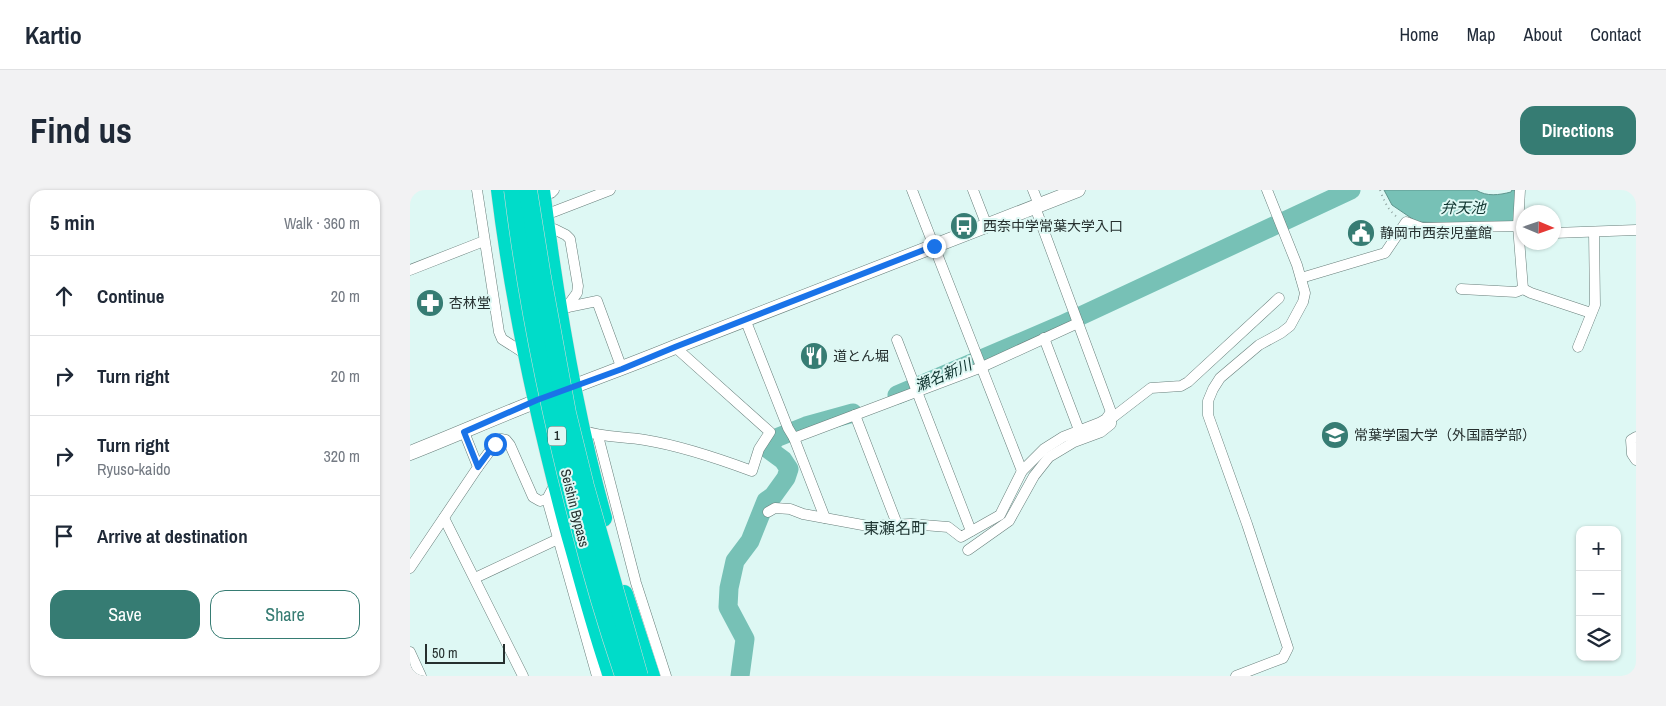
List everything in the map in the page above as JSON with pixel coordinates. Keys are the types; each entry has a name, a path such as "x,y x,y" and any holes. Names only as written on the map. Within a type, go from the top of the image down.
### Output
{"highway":[{"name":"1","path":"490,190 501,257 518,316 556,482 592,614 612,676"},
{"name":"Seishin Bypass","path":"513,190 537,343 553,417 586,552 603,613 624,676"},
{"name":"Seishin Bypass","path":"528,190 567,413 585,486 639,676"},
{"name":"1","path":"549,191 554,229 551,274"},
{"name":"1","path":"549,191 551,274 563,310 572,388 599,504 628,606 651,676"},
{"path":"501,199 518,316"}],"main road":[{"path":"410,453 537,400 622,369 1078,190"}],"street":[{"path":"477,190 498,332 502,340 527,356"},
{"path":"553,212 610,190"},
{"path":"912,190 1022,471"},
{"path":"973,190 987,226"},
{"path":"968,550 1009,521 1034,476 1049,457 1074,442 1107,428 1111,424 1111,415 1033,190"},
{"path":"1236,676 1283,658 1288,648 1208,415 1208,401 1220,378 1259,345 1280,334 1290,326 1303,302 1305,293 1302,278 1267,190"},
{"path":"1520,190 1520,205"},
{"path":"1302,278 1385,253 1406,222 1422,228 1516,231"},
{"path":"554,229 566,235 570,240 578,286 576,293 563,310"},
{"path":"1561,233 1636,230"},
{"path":"1578,347 1595,304 1594,232"},
{"path":"410,270 484,242"},
{"path":"1521,250 1523,289"},
{"path":"1461,289 1516,292 1523,289 1591,313"},
{"path":"768,512 775,508 790,509 803,514 868,526 912,524 948,527 961,536 1000,515 1022,471 1044,449 1063,437 1099,423 1151,388 1181,386 1188,382 1279,298"},
{"path":"563,310 597,301 622,369"},
{"path":"745,320 825,518"},
{"path":"794,438 982,367 1078,323"},
{"path":"1044,338 1079,430"},
{"path":"897,340 971,531"},
{"path":"581,430 598,436 644,440 687,449 752,471 759,449 770,432 675,347"},
{"path":"855,415 897,524"},
{"path":"464,432 478,467"},
{"path":"598,436 636,583 666,676"},
{"path":"1636,438 1631,440 1632,454 1636,460"},
{"path":"410,568 478,467 501,439 506,440 510,444 534,497 540,501 547,499"},
{"path":"556,482 547,499 597,676"},
{"path":"444,518 523,676"},
{"path":"475,578 558,538"},
{"path":"410,652 421,676"}],"path":[{"path":"1380,190 1385,203 1392,213 1406,222"}],"water":[{"name":"弁天池","path":"1384,190 1476,190 1484,194 1493,195 1518,190 1516,223 1417,222 1392,205"}],"waterway":[{"name":"瀬名新川","path":"897,395 1061,325 1351,190"},
{"name":"瀬名新川","path":"740,676 745,639 728,607 729,588 735,561 750,541 766,501 773,496 786,478 789,469 783,460 768,449 776,438 806,426 853,413"}],"place":[{"name":"西奈中学常葉大学入口","path":"964,226"},
{"name":"静岡市西奈児童館","path":"1361,233"},
{"name":"杏林堂","path":"430,303"},
{"name":"道とん堀","path":"814,356"},
{"name":"常葉学園大学（外国語学部）","path":"1335,435"}],"district":[{"name":"東瀬名町","path":"895,528"}],"route":[{"path":"495,444 478,467 464,432 537,400 622,369 934,246"}]}
